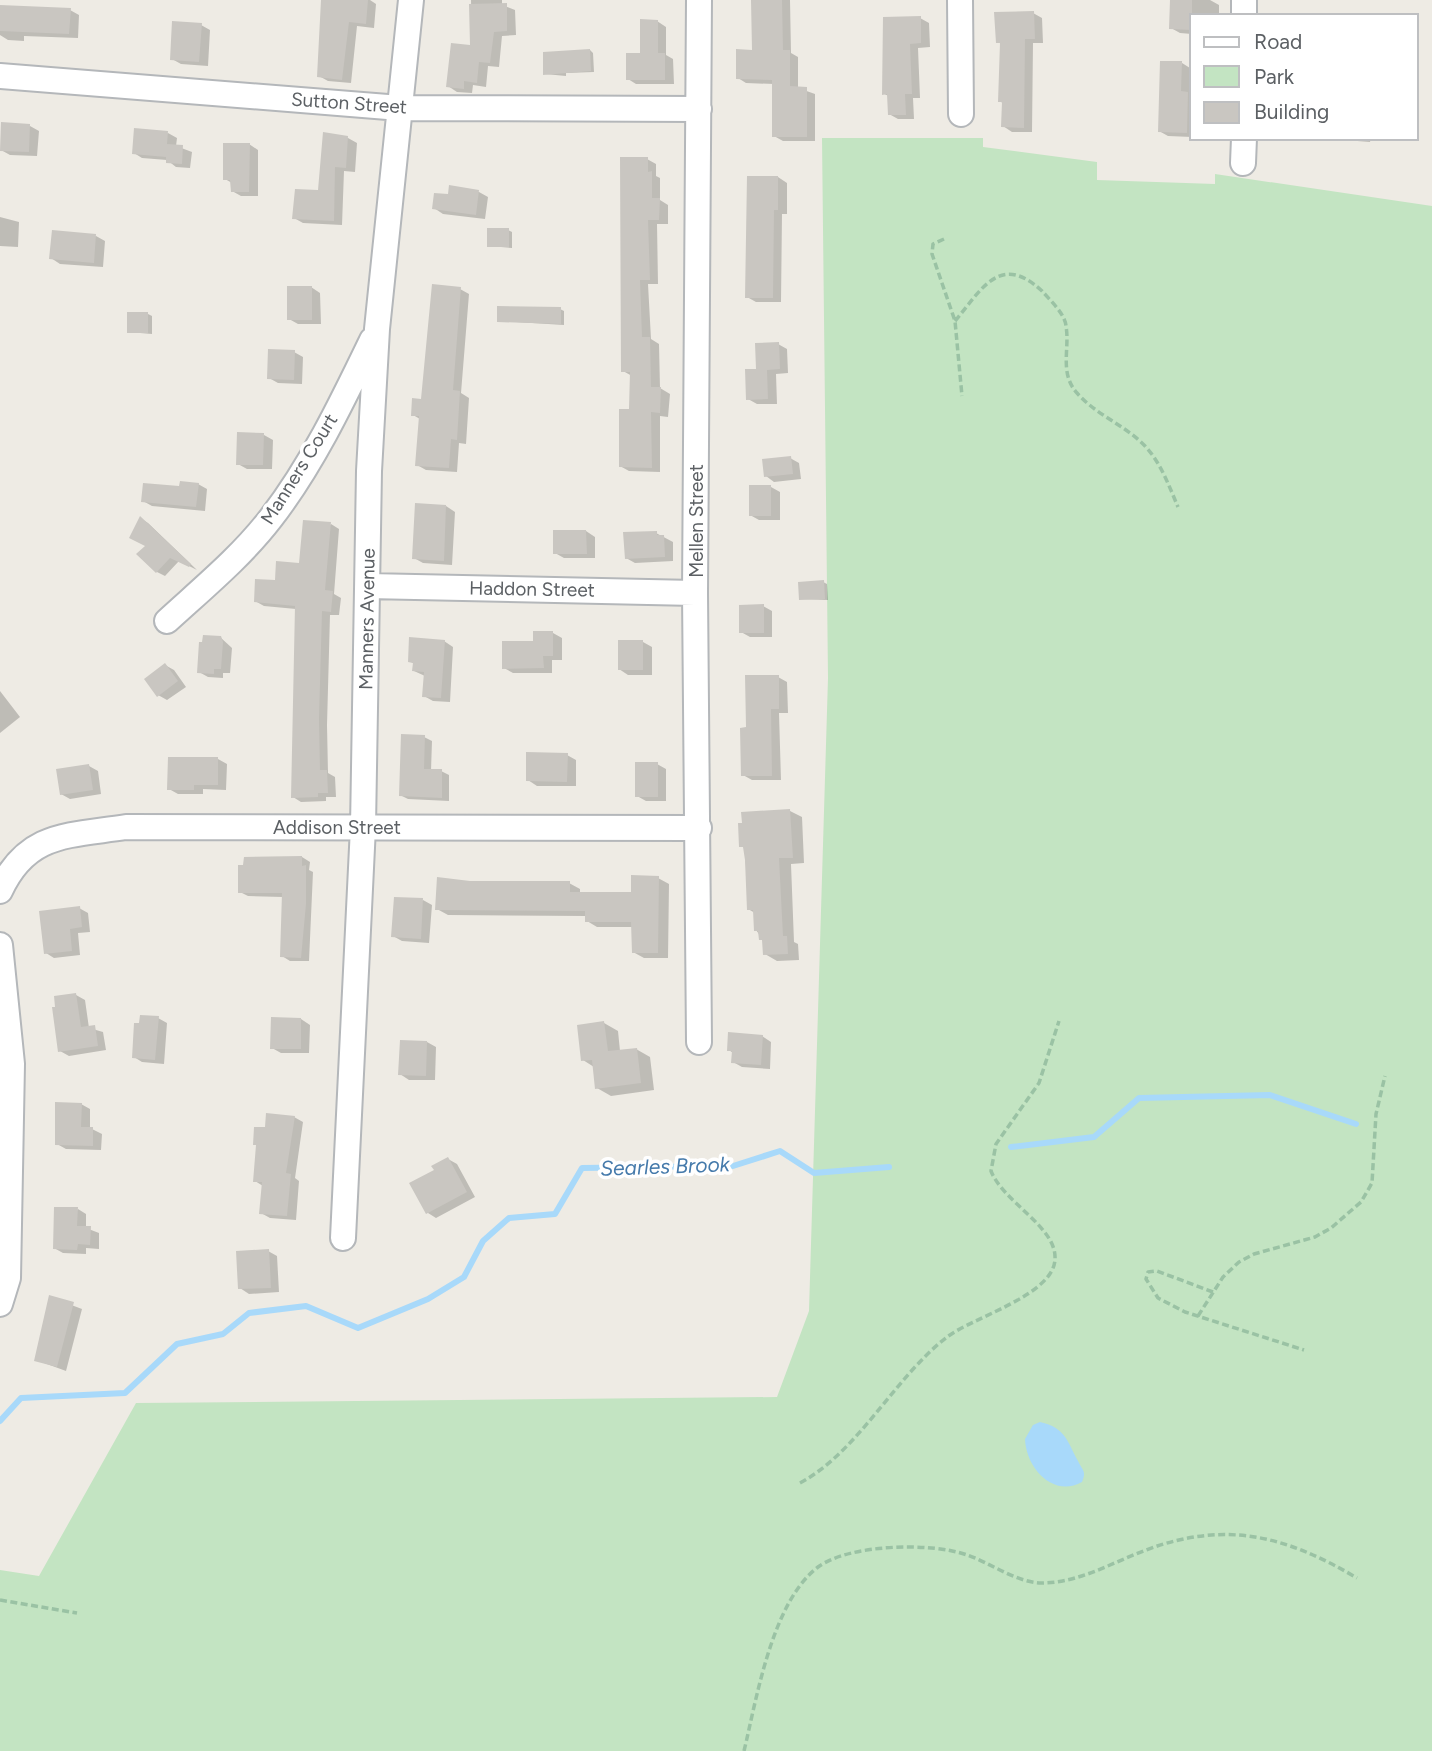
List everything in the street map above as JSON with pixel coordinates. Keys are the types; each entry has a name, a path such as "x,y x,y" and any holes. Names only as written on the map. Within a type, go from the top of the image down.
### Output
{"street":[{"name":"Manners Avenue","path":"343,1238 363,827 369,471 377,329 411,0"},
{"name":"Mellen Street","path":"699,0 695,593 699,1042"},
{"path":"960,0 961,114"},
{"name":"Sutton Street","path":"0,76 400,108 699,109"},
{"path":"1243,163 1244,140"},
{"name":"Manners Court","path":"167,621 228,566 271,519 348,389 377,329"},
{"name":"Haddon Street","path":"368,586 695,593"},
{"name":"Addison Street","path":"0,891 11,867 34,847 57,838 126,827 699,828"},
{"path":"0,944 12,1064 8,1278 0,1304"}],"path":[{"path":"944,239 933,244 932,254 955,321 962,396"},
{"path":"955,321 986,284 997,277 1013,273 1027,278 1063,317 1066,325 1065,366 1075,392 1144,445 1160,466 1178,507"},
{"path":"800,1483 839,1452 931,1349 954,1331 1031,1291 1046,1281 1052,1272 1055,1263 1052,1243 1000,1187 991,1171 996,1144 1039,1083 1059,1021"},
{"path":"1198,1315 1223,1277 1239,1262 1254,1254 1315,1237 1331,1228 1362,1202 1372,1183 1376,1114 1385,1076"},
{"path":"1213,1292 1157,1271 1148,1272 1146,1279 1157,1298 1198,1315 1304,1350"},
{"path":"744,1751 765,1671 789,1602 802,1582 831,1559 898,1548 941,1549 969,1555 1020,1579 1055,1583 1103,1569 1171,1542 1209,1534 1231,1534 1285,1542 1357,1578"},
{"path":"0,1600 77,1613"}],"green space":[{"path":"822,138 983,138 983,147 1097,162 1097,180 1215,184 1215,174 1432,206 1432,1751 0,1751 0,1570 39,1576 136,1403 777,1397 809,1311 828,678"}],"water":[{"path":"1040,1422 1065,1436 1083,1471 1082,1482 1061,1486 1051,1483 1036,1470 1030,1460 1025,1439 1033,1425"}],"building":[{"path":"321,0 368,0 366,24 349,22 342,80 317,77"},
{"path":"751,0 782,0 783,50 790,50 790,86 807,87 807,137 772,137 772,80 736,79 736,49 752,50"},
{"path":"1170,0 1192,0 1190,30 1169,29"},
{"path":"507,3 507,31 494,32 490,63 479,62 477,83 464,81 464,89 446,87 451,43 470,45 469,4"},
{"path":"0,5 71,8 69,34 0,31"},
{"path":"1034,11 1035,39 1025,39 1024,128 1001,127 1002,102 998,102 1000,43 996,43 994,12"},
{"path":"921,16 921,43 910,44 912,94 905,94 906,115 888,115 887,94 882,95 883,17"},
{"path":"640,19 658,20 658,53 665,53 665,80 626,80 626,53 640,53"},
{"path":"172,21 202,23 199,62 170,60"},
{"path":"590,49 591,71 543,75 543,52"},
{"path":"1160,61 1182,61 1181,91 1188,92 1187,133 1158,132"},
{"path":"1,122 30,124 29,152 0,151"},
{"path":"134,128 168,131 167,144 183,145 182,164 166,163 166,157 132,154"},
{"path":"323,132 348,136 346,168 335,167 334,221 292,219 295,189 318,190"},
{"path":"223,143 250,143 249,192 231,192 230,180 223,180"},
{"path":"620,157 648,157 648,172 652,171 652,198 660,198 659,220 648,220 650,280 640,280 642,337 650,337 651,387 661,387 660,413 651,412 652,468 619,467 619,409 629,409 630,372 621,372"},
{"path":"747,176 778,176 778,210 774,210 773,298 745,298"},
{"path":"449,185 479,190 476,215 432,209 434,193 448,194"},
{"path":"487,228 509,228 509,247 487,247"},
{"path":"52,230 96,234 94,263 49,259"},
{"path":"432,284 461,287 453,390 460,391 457,440 451,439 449,468 415,466 419,416 411,416 412,398 421,399"},
{"path":"287,286 312,286 312,320 287,320"},
{"path":"497,306 561,307 561,324 497,322"},
{"path":"127,312 148,312 148,333 127,333"},
{"path":"779,342 780,369 767,370 768,399 746,400 745,369 756,369 755,343"},
{"path":"268,349 295,350 294,380 267,379"},
{"path":"237,432 264,433 263,465 236,465"},
{"path":"791,456 793,474 764,477 762,459"},
{"path":"180,481 199,483 196,507 141,502 143,483 179,486"},
{"path":"749,485 771,485 771,516 749,516"},
{"path":"415,503 446,505 444,561 412,559"},
{"path":"140,516 191,564 189,567 170,558 156,573 136,554 145,546 129,538"},
{"path":"303,520 331,522 325,590 333,591 331,612 322,611 319,719 320,770 327,770 328,793 318,793 318,797 291,798 295,606 254,602 255,579 275,580 276,561 299,563"},
{"path":"553,530 586,530 587,554 553,554"},
{"path":"657,531 657,535 664,535 665,557 625,559 623,532"},
{"path":"824,580 825,599 799,600 798,582"},
{"path":"764,604 764,633 739,633 739,605"},
{"path":"533,631 553,631 553,656 543,656 544,668 502,669 502,641 533,641"},
{"path":"203,635 221,636 223,642 221,669 214,669 214,674 197,673 199,642 202,642"},
{"path":"409,637 445,640 441,698 422,697 424,672 412,671 413,663 408,662"},
{"path":"618,640 643,640 643,670 618,670"},
{"path":"165,663 178,681 157,697 144,679"},
{"path":"745,675 779,675 779,709 771,709 772,776 741,776 740,728 746,727"},
{"path":"401,734 425,735 424,769 442,769 442,798 399,796"},
{"path":"526,752 568,753 567,782 526,781"},
{"path":"168,757 218,757 218,785 194,785 194,790 167,790"},
{"path":"635,762 658,762 658,797 635,797"},
{"path":"89,764 93,790 60,795 56,769"},
{"path":"790,809 793,858 779,858 783,936 787,936 788,954 763,955 762,940 759,940 758,931 754,931 753,910 747,910 745,860 743,847 739,847 738,823 742,823 741,812"},
{"path":"302,856 302,866 306,865 306,904 301,958 280,957 282,893 238,893 238,865 243,865 244,857"},
{"path":"631,875 659,876 658,953 632,953 631,922 585,922 585,911 435,910 437,877 470,881 570,881 570,892 631,892"},
{"path":"394,897 423,898 421,939 391,937"},
{"path":"80,906 82,927 70,929 72,951 44,954 39,911"},
{"path":"76,993 81,1027 95,1025 98,1046 58,1052 52,1007 55,1007 54,996"},
{"path":"140,1015 159,1016 155,1060 132,1058 134,1023 139,1023"},
{"path":"271,1017 301,1018 301,1049 270,1049"},
{"path":"604,1021 608,1051 637,1048 641,1083 595,1089 592,1060 581,1061 577,1025"},
{"path":"728,1032 763,1035 761,1065 731,1063 732,1051 727,1051"},
{"path":"400,1040 427,1041 426,1076 398,1075"},
{"path":"55,1102 82,1103 81,1127 93,1127 93,1146 55,1145"},
{"path":"266,1113 295,1116 286,1173 291,1174 287,1216 259,1214 262,1182 253,1182 256,1145 253,1145 254,1127 265,1127"},
{"path":"448,1157 467,1192 426,1214 409,1183 434,1170 431,1166"},
{"path":"54,1207 78,1207 77,1226 91,1226 90,1245 78,1244 77,1250 53,1249"},
{"path":"269,1249 271,1288 238,1289 236,1251"},
{"path":"49,1295 74,1302 57,1367 34,1361"}],"waterway":[{"name":"Searles Brook","path":"1011,1147 1094,1137 1139,1098 1270,1095 1356,1124"},
{"name":"Searles Brook","path":"0,1421 21,1398 125,1393 177,1344 223,1334 249,1313 306,1306 358,1328 428,1299 464,1277 483,1241 509,1218 555,1214 582,1168 733,1166 780,1151 814,1173 889,1167"}]}
